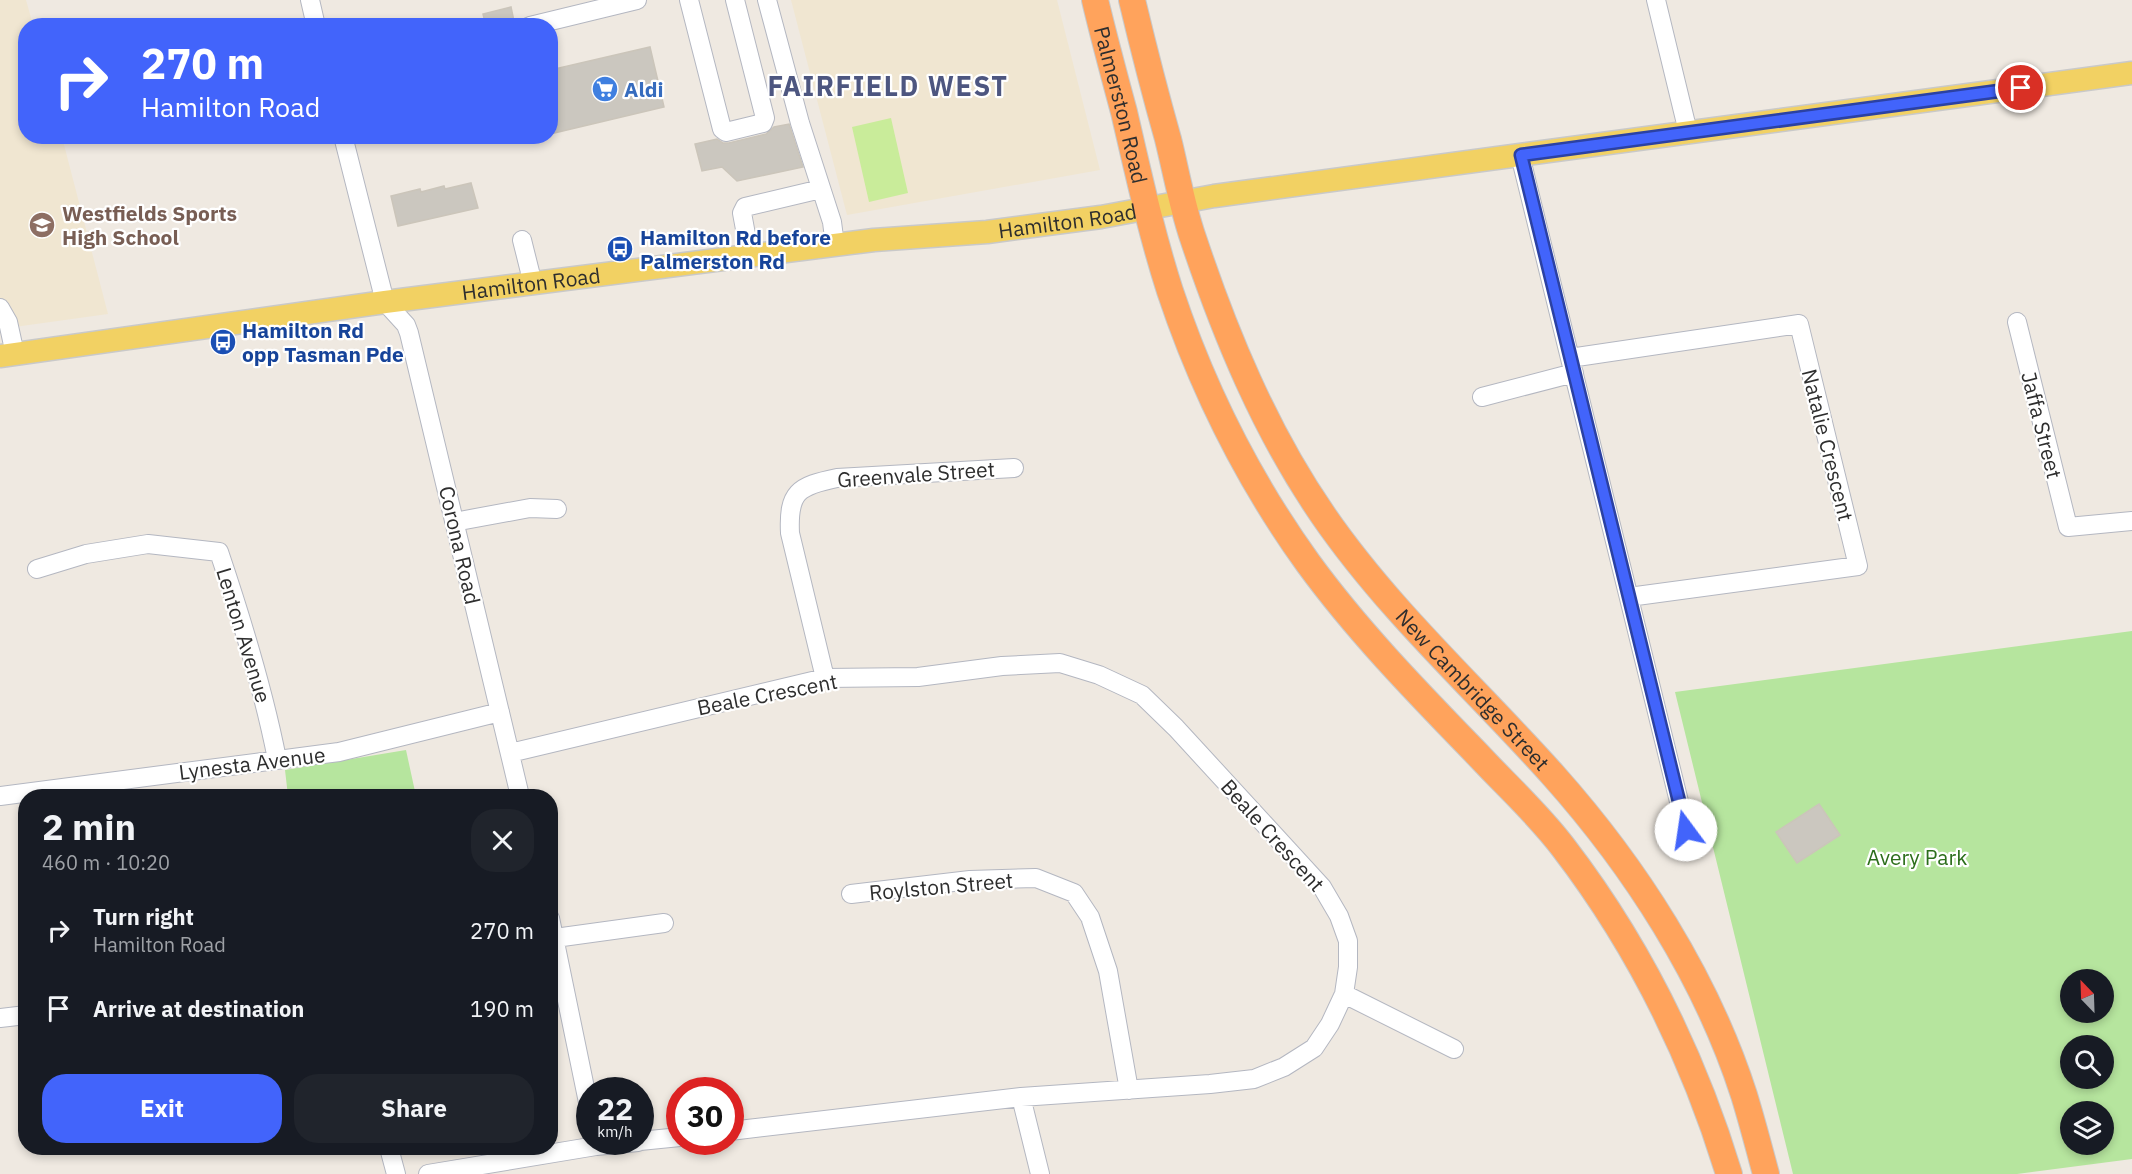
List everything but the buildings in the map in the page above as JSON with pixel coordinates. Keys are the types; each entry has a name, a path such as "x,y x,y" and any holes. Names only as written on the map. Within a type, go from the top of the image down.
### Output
{"highway":[{"name":"Palmerston Road","path":"1095,0 1147,208"},
{"name":"Palmerston Road","path":"1132,0 1183,201"},
{"name":"New Cambridge Street","path":"1183,201 1218,309 1260,405 1290,463 1360,566 1436,651 1554,776 1595,826 1652,904 1713,1017 1743,1093 1766,1174"},
{"name":"New Cambridge Street","path":"1147,208 1170,291 1183,326 1225,425 1246,466 1282,525 1334,598 1418,693 1563,846 1609,912 1651,980 1677,1032 1700,1086 1729,1174"}],"main road":[{"name":"Hamilton Road","path":"8,355 385,302 874,240 987,232 1101,217 1183,201 2132,73"}],"street":[{"path":"310,0 314,18"},
{"path":"558,19 637,0"},
{"path":"689,0 722,129 726,132 763,123 765,118 735,0"},
{"path":"767,0 800,123 832,222 835,245"},
{"path":"1656,0 1688,132"},
{"path":"345,144 385,302"},
{"path":"1521,155 1686,830"},
{"path":"750,256 742,213 745,207 821,189"},
{"path":"522,240 533,284"},
{"name":"Corona Road","path":"385,302 406,325 409,333 518,789"},
{"path":"0,308 8,322 8,355"},
{"name":"Jaffa Street","path":"2017,322 2068,527 2132,520"},
{"name":"Natalie Crescent","path":"1572,365 1799,324 1858,566 1629,597"},
{"path":"1482,397 1572,365"},
{"name":"Greenvale Street","path":"825,678 790,533 789,510 797,494 813,483 837,478 1014,468"},
{"path":"454,522 530,508 557,509"},
{"name":"Lenton Avenue","path":"38,569 86,554 148,544 219,552 248,640 277,759"},
{"name":"Beale Crescent","path":"510,753 825,678 918,677 1002,666 1060,663 1099,675 1142,695 1176,728 1322,887 1339,916 1348,940 1348,968 1344,994 1330,1024 1314,1048 1284,1067 1254,1079 1129,1090 1022,1096 744,1129"},
{"name":"Lynesta Avenue","path":"52,789 339,752 500,712"},
{"name":"Lynesta Avenue","path":"0,796 18,794"},
{"name":"Roylston Street","path":"851,894 970,880 1036,878 1074,893 1090,917 1108,971 1129,1090"},
{"path":"558,938 664,923"},
{"path":"558,953 583,1077"},
{"path":"1344,994 1454,1049"},
{"path":"0,1018 18,1016"},
{"path":"1022,1096 1040,1174"},
{"path":"558,1151 576,1148"},
{"path":"391,1155 396,1174"},
{"path":"428,1174 534,1155"}],"shaded area":[{"name":"Westfields Sports High School","path":"0,0 26,0 31,18 18,18 18,144 64,144 108,314 0,329"},
{"path":"791,0 1057,0 1100,170 847,215"}],"green space":[{"path":"891,118 908,193 869,202 852,127"},
{"name":"Avery Park","path":"2132,631 2132,1159 2017,1174 1793,1174 1675,692"},
{"path":"406,750 414,789 287,789 285,770"}],"place":[{"name":"Aldi","path":"605,89"},
{"name":"Westfields Sports High School","path":"42,225"},
{"name":"Hamilton Rd before Palmerston Rd","path":"620,249"},
{"name":"Hamilton Rd opp Tasman Pde","path":"223,342"}],"district":[{"name":"FAIRFIELD WEST","path":"888,85"}],"route":[{"path":"1686,830 1521,155 2021,88"}]}
